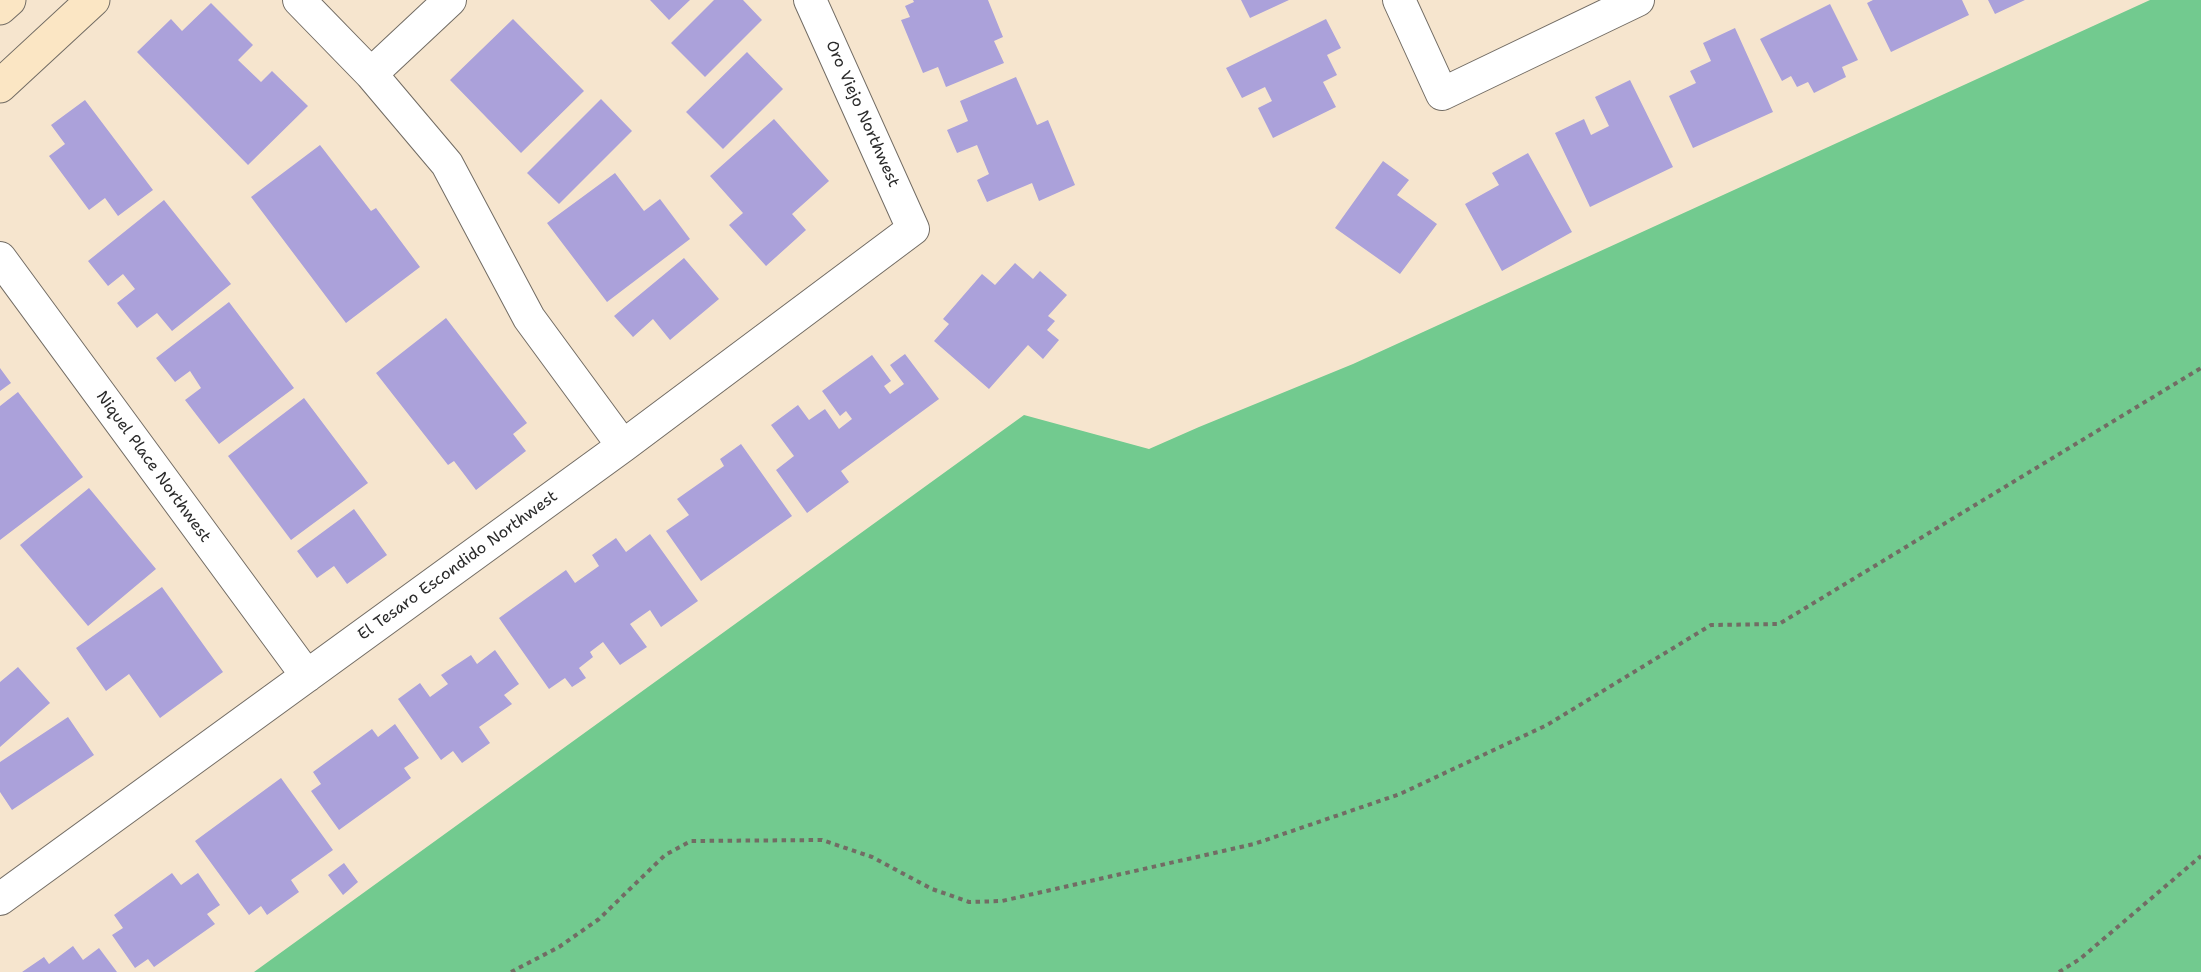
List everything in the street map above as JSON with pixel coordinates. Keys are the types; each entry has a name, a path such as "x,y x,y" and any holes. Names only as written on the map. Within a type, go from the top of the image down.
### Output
{"street":[{"path":"0,8 9,0"},
{"path":"0,86 93,0"},
{"path":"299,0 370,74 447,164 529,318 623,446"},
{"path":"370,74 450,0"},
{"name":"Oro Viejo Northwest","path":"810,0 914,229"},
{"path":"1399,0 1442,94 1638,0"},
{"name":"El Tesaro Escondido Northwest","path":"0,899 623,446 914,229"},
{"name":"Niquel Place Northwest","path":"0,258 307,676"}],"path":[{"path":"511,972 559,947 599,919 665,855 691,841 822,840 872,857 932,889 969,902 1002,901 1254,844 1400,794 1547,724 1711,625 1779,624 2201,368"},
{"path":"2060,972 2080,960 2201,856"}],"green space":[{"path":"2150,0 2201,0 2201,972 254,972 1024,415 1149,449 1353,364"}],"building":[{"path":"650,0 690,0 669,20"},
{"path":"714,0 743,0 762,20 705,77 671,43"},
{"path":"913,0 988,0 1003,37 994,41 1004,63 946,87 938,67 923,73 901,20 910,17 905,6 914,2"},
{"path":"1241,0 1289,0 1250,18"},
{"path":"1873,0 1962,0 1969,15 1891,52 1867,3"},
{"path":"1988,0 2025,0 1995,14"},
{"path":"211,3 253,45 238,60 261,82 272,71 308,106 248,165 137,52 171,19 182,31"},
{"path":"1830,4 1858,60 1842,67 1846,77 1814,93 1808,82 1797,87 1791,76 1782,81 1760,39"},
{"path":"513,19 584,91 521,153 450,80"},
{"path":"1326,19 1341,48 1327,55 1337,75 1323,82 1336,107 1273,138 1258,108 1272,101 1265,87 1242,98 1226,68"},
{"path":"1735,28 1773,112 1693,148 1669,96 1696,83 1690,71 1711,61 1703,43"},
{"path":"747,52 783,89 723,149 686,112"},
{"path":"1016,77 1037,125 1048,120 1075,185 1039,201 1032,183 987,202 977,180 989,174 977,145 957,153 947,130 968,121 960,101"},
{"path":"1630,80 1673,167 1590,207 1555,133 1584,119 1591,135 1609,126 1595,97"},
{"path":"601,99 632,131 559,204 527,173"},
{"path":"85,100 153,190 118,216 105,198 89,210 49,156 65,144 51,125"},
{"path":"774,119 829,181 792,214 806,230 766,266 729,225 743,213 710,176"},
{"path":"320,145 371,211 376,208 420,267 346,323 251,197"},
{"path":"1528,153 1572,232 1502,271 1465,204 1499,185 1492,173"},
{"path":"1383,161 1409,180 1397,195 1437,224 1400,274 1335,228"},
{"path":"615,173 644,211 660,199 690,239 607,302 547,223"},
{"path":"164,200 231,284 172,331 157,313 137,328 117,303 135,289 123,274 108,286 88,261"},
{"path":"684,258 719,299 670,340 653,319 633,337 614,316"},
{"path":"1015,263 1033,279 1040,271 1067,295 1048,316 1055,321 1047,330 1059,340 1043,359 1028,345 989,389 934,341 949,324 943,319 982,274 995,285"},
{"path":"229,302 294,388 219,444 185,400 201,388 190,371 175,382 156,358"},
{"path":"446,318 527,423 513,434 526,451 476,490 454,461 448,465 376,373"},
{"path":"905,354 939,399 841,471 849,482 807,513 776,470 794,456 771,425 798,405 809,420 825,409 839,429 852,419 846,411 840,416 822,391 872,355 891,381 884,386 890,394 904,384 890,365"},
{"path":"0,368 11,383 0,391"},
{"path":"18,392 83,477 0,540 0,406"},
{"path":"304,398 368,483 291,540 228,456"},
{"path":"741,444 792,516 701,581 666,531 689,515 677,499 724,466 720,459"},
{"path":"89,488 156,569 88,626 20,545"},
{"path":"354,509 387,555 347,584 334,566 317,578 297,551"},
{"path":"650,534 698,601 661,627 650,610 630,624 647,647 620,665 603,642 590,652 593,657 579,668 586,678 572,687 565,678 549,689 499,618 566,570 575,583 599,566 592,555 616,538 626,552"},
{"path":"162,587 223,672 160,718 129,674 106,691 76,648"},
{"path":"495,650 519,684 504,695 512,704 479,727 490,743 462,763 453,751 441,760 398,699 420,683 430,697 448,684 441,675 471,655 477,664"},
{"path":"18,667 50,703 0,747 0,682"},
{"path":"68,717 94,755 12,810 0,792 0,762"},
{"path":"395,724 419,758 404,768 411,778 339,830 311,791 321,784 313,772 372,729 378,737"},
{"path":"281,778 333,850 291,880 299,892 267,915 261,906 249,915 195,841"},
{"path":"344,863 358,882 343,895 328,875"},
{"path":"172,873 181,885 198,873 220,905 207,914 215,924 154,967 148,959 135,968 112,935 123,928 114,915"},
{"path":"73,946 83,960 99,948 117,972 22,972 44,957 49,964"}]}
